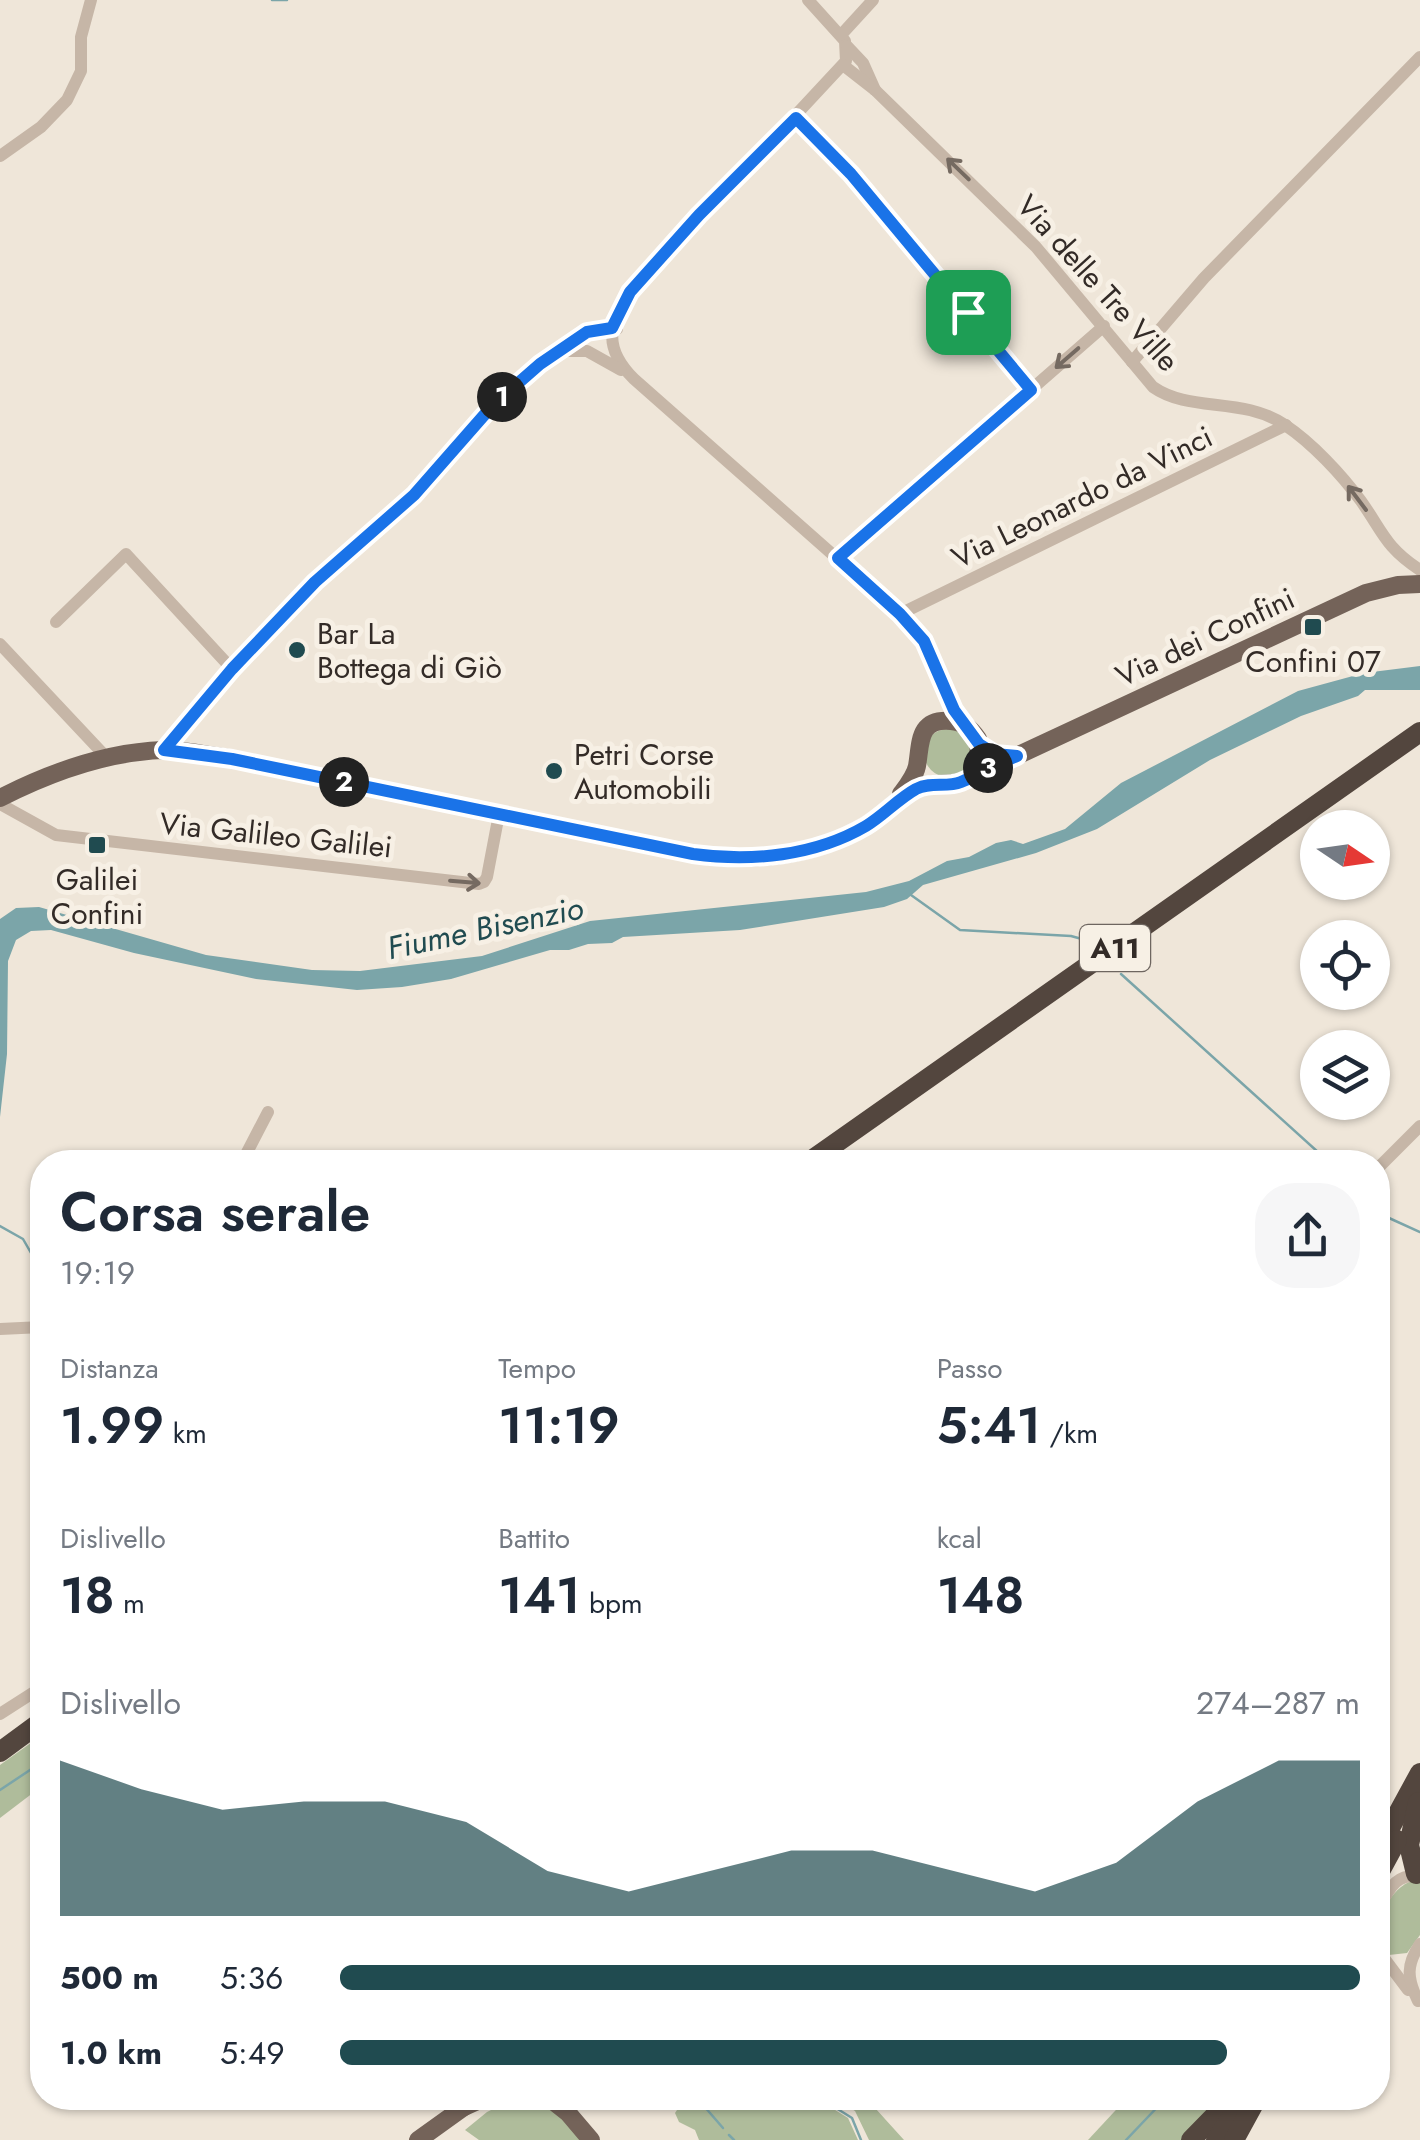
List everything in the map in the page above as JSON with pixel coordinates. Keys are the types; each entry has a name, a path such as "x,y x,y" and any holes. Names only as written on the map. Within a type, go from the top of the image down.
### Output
{"highway":[{"name":"A11","path":"826,1150 1420,732"},
{"name":"A11","path":"849,1150 1420,748"},
{"path":"0,1736 30,1715"},
{"path":"0,1752 30,1731"},
{"path":"1390,1826 1420,1773"},
{"path":"1418,1875 1409,1845 1419,1801"},
{"path":"1390,1853 1419,1801"},
{"path":"1192,2140 1221,2110"},
{"path":"1216,2140 1237,2110"},
{"path":"1234,2140 1250,2110"}],"main road":[{"name":"Via dei Confini","path":"0,801 28,784 108,759 164,750 232,759 693,854 730,858 769,856 848,835 912,791 937,782 957,783 1366,593 1420,584"},
{"path":"933,724 947,720 961,723 972,731 979,744 995,754 1017,756"},
{"name":"Via dei Confini","path":"880,816 908,785 918,764 918,742 933,724"},
{"path":"971,776 978,764 979,744"},
{"path":"918,764 937,782"},
{"path":"418,2140 457,2110"},
{"path":"564,2110 591,2140"},
{"path":"576,2110 600,2140"}],"street":[{"path":"0,156 56,115 76,84 81,70 81,37 91,0"},
{"path":"808,0 863,63 875,90"},
{"path":"874,0 844,41 843,65 630,292 612,328 613,346 619,364 629,374 900,614 924,641 961,723"},
{"path":"1132,362 1204,278 1420,57"},
{"name":"Via delle Tre Ville","path":"843,65 875,90 1036,247 1150,384 1168,396 1239,406 1286,425 1360,499 1390,547 1420,570"},
{"path":"796,118 851,174 1031,390"},
{"path":"838,558 1104,326"},
{"path":"164,750 232,669 350,549 414,495 493,405 540,364 587,332 612,328 618,330 629,374"},
{"path":"564,351 613,346"},
{"path":"587,351 629,374"},
{"name":"Via Leonardo da Vinci","path":"900,614 1286,425"},
{"path":"56,622 126,554 232,669"},
{"path":"0,644 108,759"},
{"path":"933,724 944,685"},
{"name":"Via Galileo Galilei","path":"0,801 45,831 62,836 479,884 486,880 500,814"},
{"path":"248,1150 268,1112"},
{"path":"1390,1156 1420,1126"},
{"path":"0,1329 30,1328"},
{"path":"0,1714 30,1695"},
{"path":"1390,1889 1405,1875 1418,1875"},
{"path":"1419,2002 1408,1980 1412,1957 1420,1944"},
{"path":"1390,1959 1398,1962 1412,1957"},
{"path":"1390,1967 1419,2002"}],"green space":[{"path":"948,729 965,736 972,753 965,770 948,777 931,770 924,753 931,736"},
{"path":"30,1744 30,1795 0,1818 0,1765"},
{"path":"1420,1882 1420,1935 1407,1953 1390,1955 1390,1899 1401,1887"},
{"path":"552,2110 583,2140 479,2140 465,2130 487,2112"},
{"path":"835,2110 848,2118 858,2140 699,2140 695,2130 679,2122 675,2113"},
{"path":"877,2110 904,2140 869,2140 855,2111"},
{"path":"1116,2110 1212,2110 1186,2140 1088,2140"}],"water":[{"path":"1420,666 1420,690 1365,690 1210,760 1097,829 1036,853 923,885 907,899 884,907 740,930 623,937 612,943 550,950 451,979 357,990 256,979 134,953 51,930 31,931 16,940 8,961 7,1054 0,1117 0,919 16,908 39,907 206,955 312,970 360,971 482,956 590,921 866,892 909,881 947,861 969,857 996,843 1011,840 1023,844 1065,829 1121,783 1298,691 1364,673"}],"waterway":[{"path":"272,0 287,0"},
{"path":"911,895 960,930 1071,936 1100,944"},
{"path":"1121,974 1316,1150"},
{"path":"1390,1218 1420,1232"},
{"path":"0,1226 23,1239 30,1251"},
{"path":"0,1790 30,1770"},
{"path":"707,2110 723,2128"},
{"path":"839,2110 852,2118 861,2140"},
{"path":"1126,2140 1155,2110"},
{"path":"729,2135 734,2140"}],"place":[{"name":"Confini 07","path":"1313,627"},
{"name":"Bar La Bottega di Giò","path":"297,650"},
{"name":"Petri Corse Automobili","path":"554,771"},
{"name":"Galilei Confini","path":"97,845"}],"route":[{"path":"796,118 851,174 968,312 1031,390 838,558 924,641 954,710 979,744 995,754 1017,756 957,783 937,782 917,789 848,835 782,854 730,858 693,854 232,759 164,750 232,669 315,582 414,495 493,405 540,364 587,332 612,328 630,292 699,215 796,118"}],"water label":[{"name":"Fiume Bisenzio","path":"485,928"}]}
